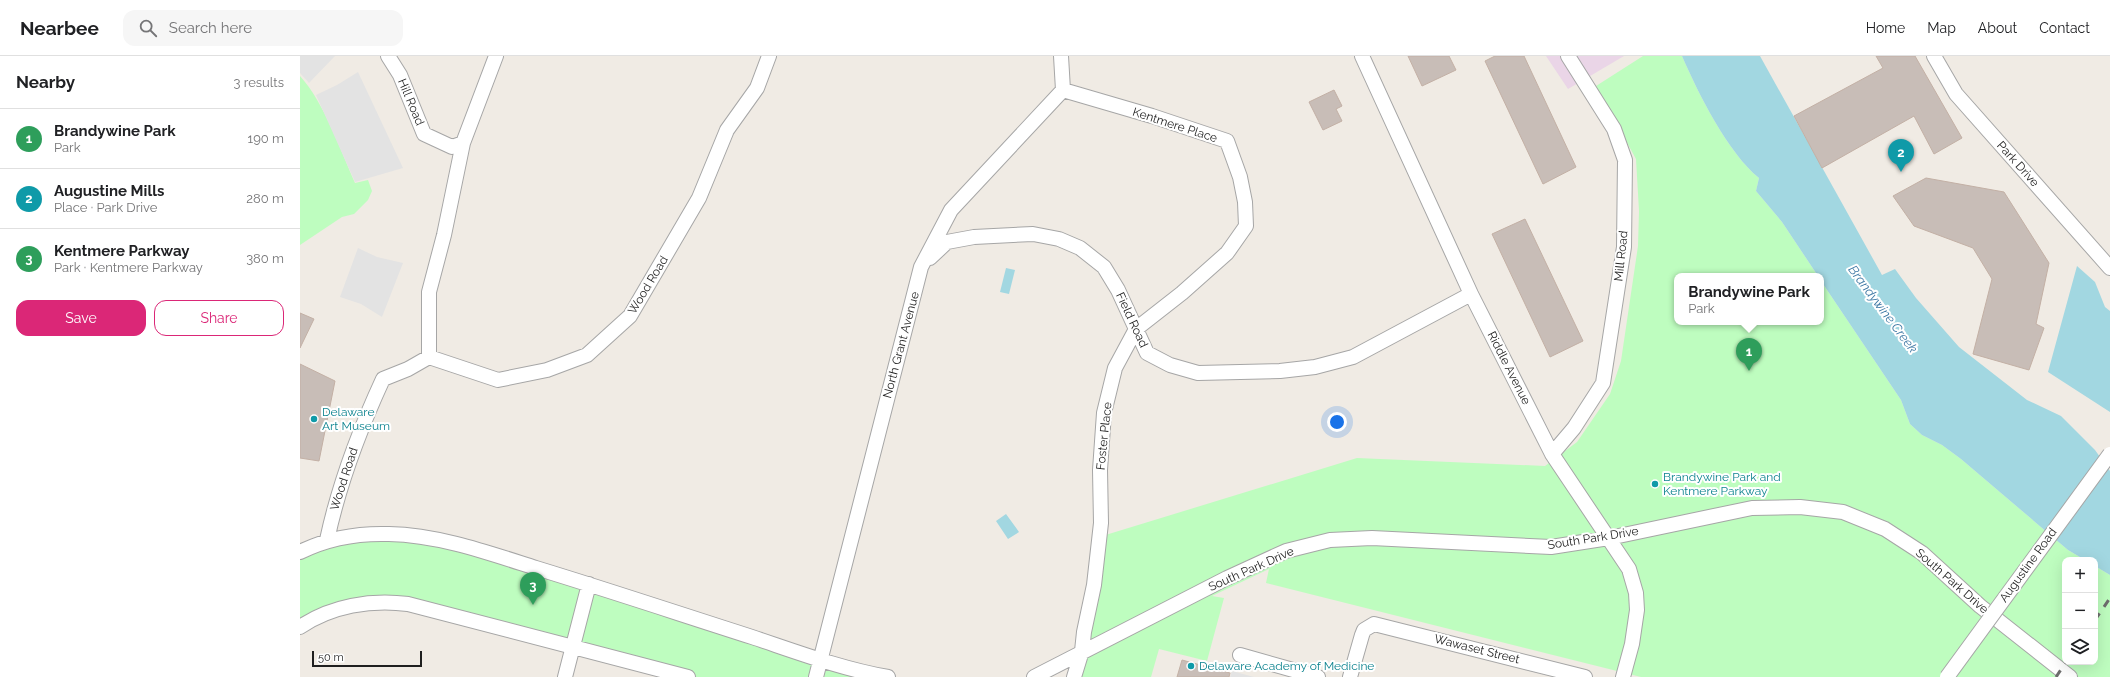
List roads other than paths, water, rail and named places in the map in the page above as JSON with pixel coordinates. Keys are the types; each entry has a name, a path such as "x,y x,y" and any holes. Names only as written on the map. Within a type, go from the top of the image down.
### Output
{"street":[{"name":"Hill Road","path":"388,56 400,75 424,134 452,146 463,143"},
{"path":"429,357 429,292 444,235 463,143 496,56"},
{"name":"Wood Road","path":"327,540 333,511 360,429 383,379 408,369 429,357 498,380 548,370 588,355 630,316 699,198 727,130 757,88 769,56"},
{"path":"1061,56 1063,90"},
{"name":"Riddle Avenue","path":"1362,56 1471,294 1552,454 1629,569 1636,593 1636,628 1623,677"},
{"name":"Mill Road","path":"1552,454 1574,428 1604,383 1624,247 1625,160 1614,129 1568,56"},
{"name":"Park Drive","path":"1934,56 1956,94 2110,268"},
{"name":"Kentmere Place","path":"1063,90 1152,116 1226,141 1240,177 1245,202"},
{"name":"North Grant Avenue","path":"816,677 921,267 951,210 1063,90"},
{"name":"Foster Place","path":"1074,677 1082,651 1084,632 1094,585 1101,523 1100,470 1104,413 1115,368 1136,330 1182,294 1227,253 1246,226 1245,202"},
{"name":"Field Road","path":"921,267 947,242 974,237 1033,234 1059,238 1080,248 1104,267 1118,290 1147,353 1170,365 1198,373 1280,371 1315,367 1353,358 1471,294"},
{"name":"Augustine Road","path":"1947,677 2110,454"},
{"name":"South Park Drive","path":"1034,677 1082,651 1286,551 1330,540 1372,538 1550,546 1609,538 1752,508 1800,507 1844,512 1885,530 1922,553 1980,606 2070,677"},
{"path":"300,552 327,540 362,534 408,535 476,550 589,584 820,659 888,677"},
{"path":"565,677 589,584"},
{"path":"300,627 310,620 349,606 390,602 408,604 688,677"},
{"name":"Wawaset Street","path":"1350,677 1362,635 1369,626 1374,624 1585,677"},
{"path":"1240,655 1318,677"}],"water":[{"name":"Brandywine Creek","path":"1682,56 1760,56 1882,275 1895,269 1916,298 1959,347 2027,400 2061,416 2095,450 2110,471 2110,575 2098,568 2098,557 2080,557 2068,550 1961,459 1942,445 1922,435 1910,424 1901,400 1824,285 1824,273 1816,273 1782,222 1756,191 1759,178 1736,154 1705,104"},
{"path":"2077,266 2095,282 2105,307 2110,311 2110,412 2048,372"},
{"path":"1006,268 1015,270 1009,294 1000,292"},
{"path":"1006,514 1019,532 1008,539 996,521"}],"railway":[{"path":"2098,616 2110,598"},
{"path":"2056,677 2064,665"}],"place":[{"name":"Augustine Mills","path":"1901,172"},
{"name":"Brandywine Park","path":"1749,371"},
{"name":"Delaware Art Museum","path":"314,419"},
{"name":"Brandywine Park and Kentmere Parkway","path":"1655,484"},
{"name":"Kentmere Parkway","path":"533,605"},
{"name":"Delaware Academy of Medicine","path":"1191,666"}]}
